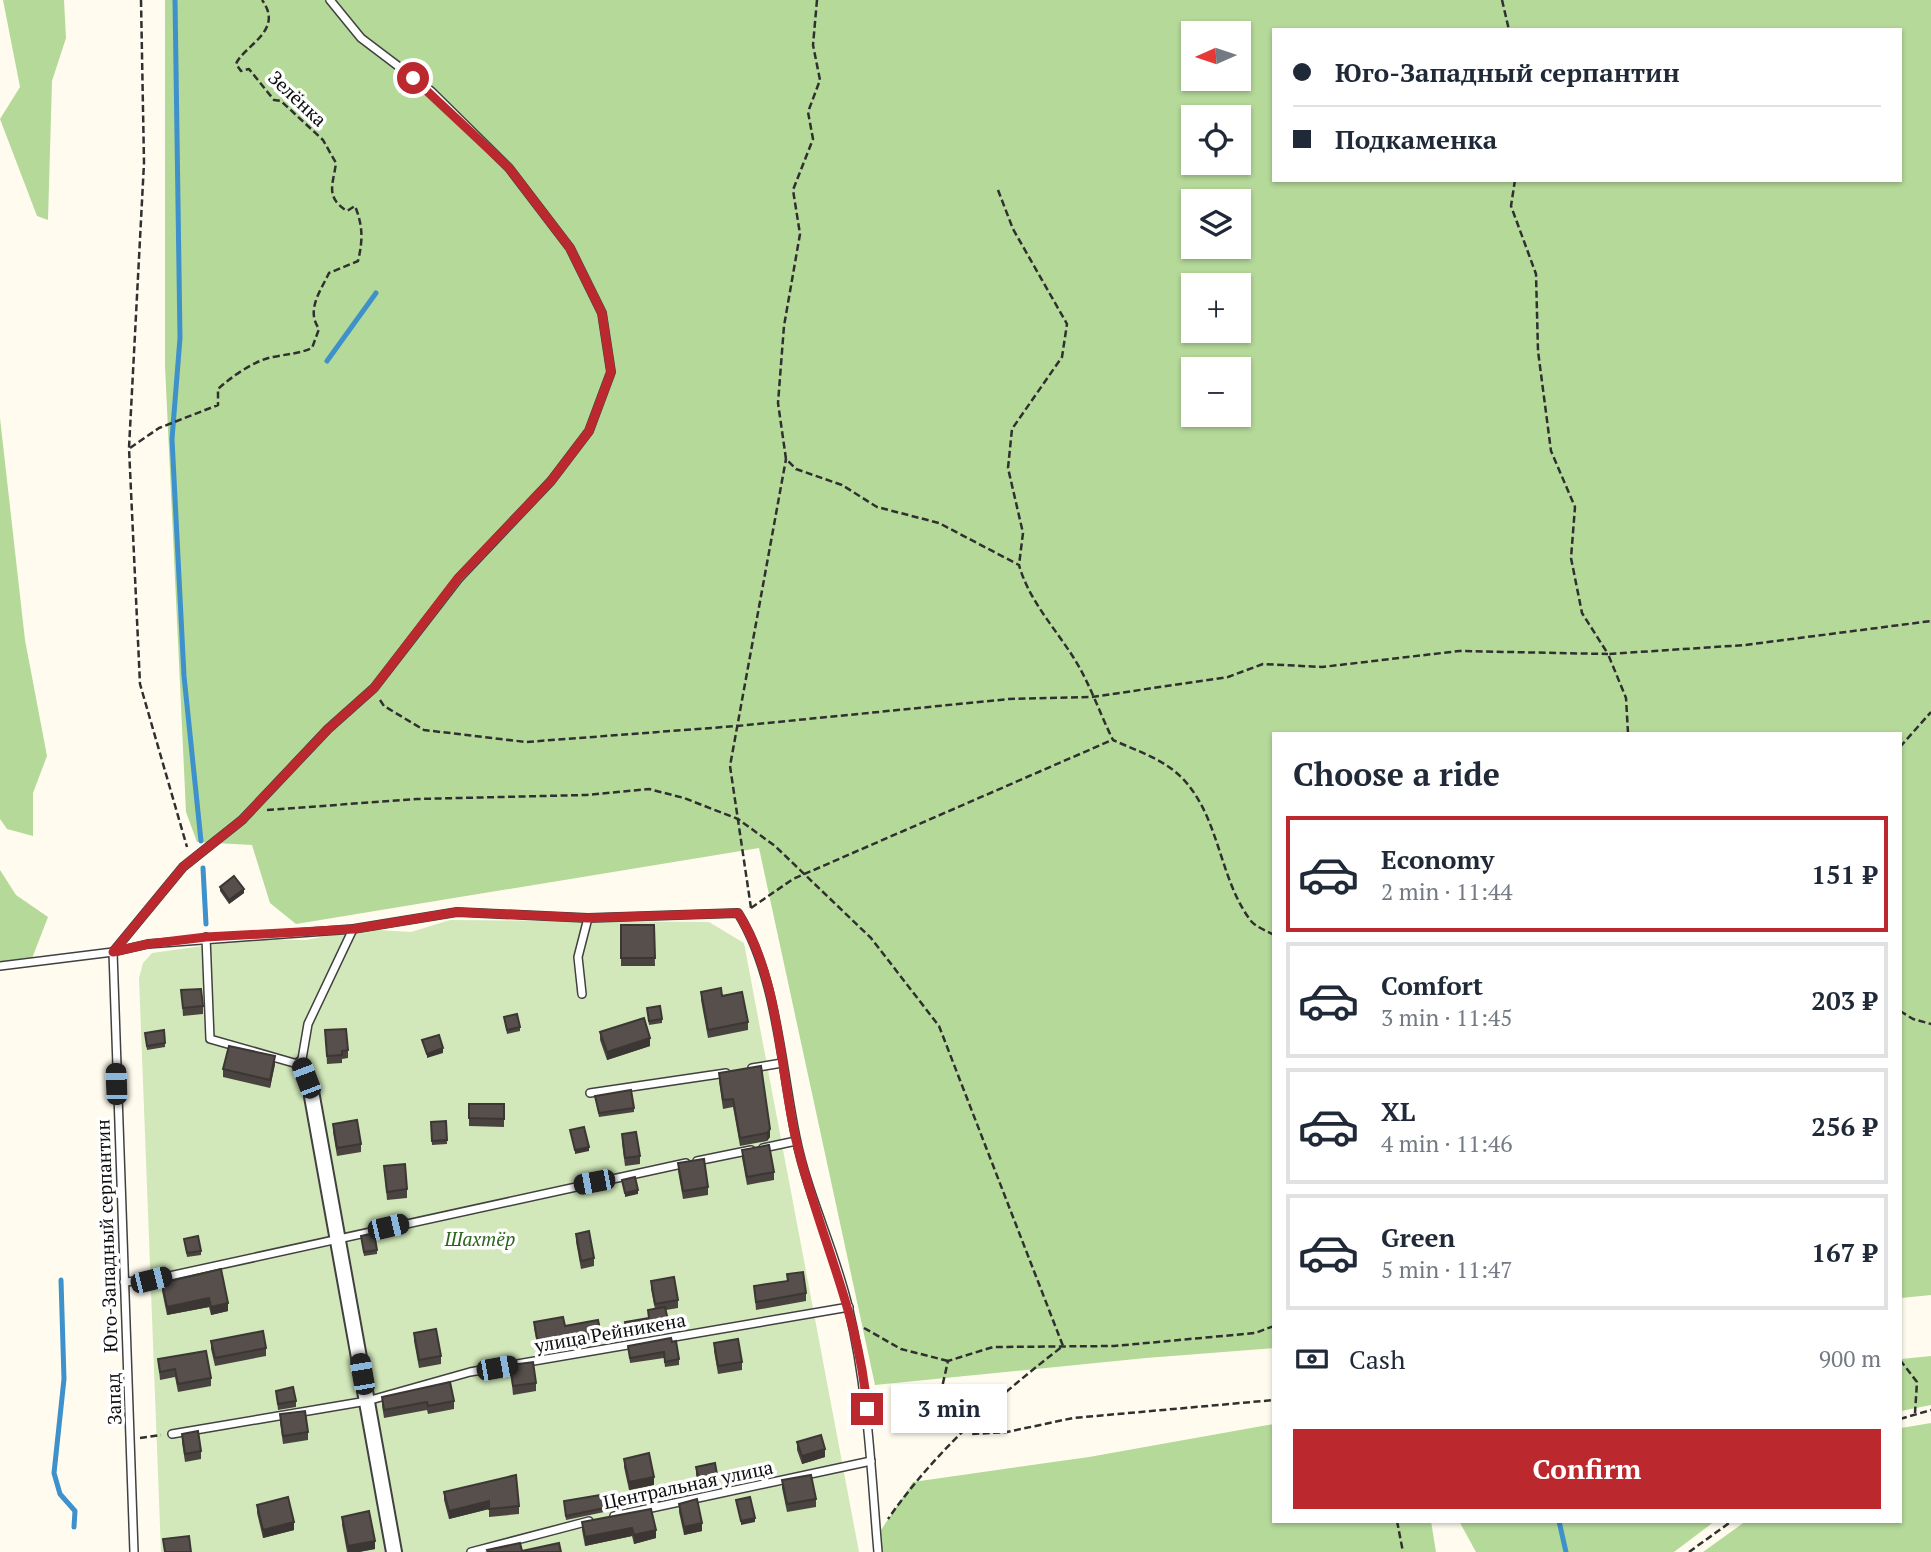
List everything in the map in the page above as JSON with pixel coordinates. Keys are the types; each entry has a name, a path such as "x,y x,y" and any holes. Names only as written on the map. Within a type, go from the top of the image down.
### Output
{"street":[{"path":"301,1065 311,1091 394,1552"}],"lane":[{"path":"113,952 186,865 210,849 328,729 374,688 458,578 551,481 589,431 611,372 602,313 570,248 509,168 430,91 361,38 330,0"},
{"path":"0,966 206,937 354,929 457,912 588,918 738,913 750,932 769,997 796,1141 849,1307 865,1382 878,1552"},
{"path":"582,994 578,957 588,918"},
{"path":"206,937 210,1039 301,1065 308,1024 354,929"},
{"name":"Юго-Западный серпантин","path":"113,952 134,1552"},
{"path":"744,1070 782,1063"},
{"path":"590,1093 731,1072"},
{"path":"124,1282 151,1280 796,1141"},
{"name":"улица Рейникена","path":"172,1434 367,1401 470,1372 849,1307"},
{"name":"Центральная улица","path":"471,1552 575,1524 871,1461"}],"path":[{"path":"141,0 144,163 129,448 140,684 186,837 186,865"},
{"name":"Зелёнка","path":"129,448 159,428 218,405 218,389 229,379 271,357 292,356 312,348 319,329 313,308 329,273 358,261 364,238 355,206 347,211 336,204 329,189 335,163 323,140 281,101 274,100 249,69 241,71 236,64 239,56 251,50 267,29 267,7 262,0"},
{"path":"817,0 813,45 820,80 808,112 813,139 793,190 800,234 784,326 778,403 786,459 730,766 751,908 805,874 1113,740"},
{"path":"1502,0 1509,28"},
{"path":"1515,182 1511,206 1536,274 1538,351 1551,451 1575,507 1571,558 1579,600 1582,613 1608,654 1626,698 1628,732"},
{"path":"998,190 1013,229 1068,324 1062,357 1012,429 1008,468 1023,533 1019,565 1023,579 1076,661 1113,740 1163,762 1185,780 1208,819 1228,878 1252,923 1272,934"},
{"path":"786,459 796,469 842,485 877,507 939,523 1019,565"},
{"path":"374,688 384,706 424,730 526,742 737,726 1009,699 1092,697 1228,677 1264,664 1322,667 1460,651 1608,654 1745,645 1931,621"},
{"path":"1902,745 1931,712"},
{"path":"247,814 278,808 417,799 586,795 649,789 684,798 738,819 775,846 871,938 939,1026 1063,1346"},
{"path":"1902,1012 1913,1019 1931,1024"},
{"path":"849,1307 863,1327 901,1349 948,1361 993,1348 1114,1346 1255,1333 1272,1327"},
{"path":"877,1536 908,1490 965,1429 1000,1395 1063,1346"},
{"path":"948,1361 938,1405 972,1434 1007,1432 1073,1418 1272,1400"},
{"path":"1902,1363 1917,1382 1915,1413"},
{"path":"1902,1418 1931,1410"},
{"path":"130,1439 172,1434"},
{"path":"1397,1523 1403,1552"},
{"path":"1689,1552 1729,1523"}],"green space":[{"path":"3,0 64,0 66,38 52,81 48,220 37,216 0,119 20,87"},
{"path":"165,0 1931,0 1931,1295 1902,1298 1902,732 1272,732 1272,1348 875,1385 759,848 296,924 270,903 252,845 197,842 186,812 165,366"},
{"path":"0,418 25,640 47,756 33,793 33,836 7,829 0,819"},
{"path":"0,870 16,895 48,917 31,961 0,966"},
{"name":"Шахтёр","path":"450,920 709,922 744,943 859,1552 161,1552 139,978 143,963 152,953 252,939 306,940 362,929 411,932"},
{"path":"1931,1356 1931,1405 1902,1411 1902,1359"},
{"path":"1931,1423 1931,1552 1703,1552 1743,1523 1902,1523 1902,1428"},
{"path":"1272,1424 1272,1523 1431,1523 1436,1552 878,1552 877,1536 913,1482 1089,1457"},
{"path":"1460,1523 1712,1523 1674,1552 1476,1552"}],"building":[{"path":"234,876 244,889 229,900 220,887"},
{"path":"621,925 654,925 655,958 621,958"},
{"path":"721,988 722,996 742,992 748,1022 708,1030 701,992"},
{"path":"201,989 203,1006 183,1008 181,990"},
{"path":"660,1006 662,1019 649,1021 647,1008"},
{"path":"517,1014 520,1027 507,1030 504,1017"},
{"path":"644,1018 650,1038 607,1052 600,1032"},
{"path":"346,1029 348,1050 342,1051 342,1055 327,1056 325,1030"},
{"path":"164,1030 165,1043 147,1046 145,1033"},
{"path":"439,1035 443,1048 427,1054 422,1040"},
{"path":"229,1046 275,1056 270,1080 223,1069"},
{"path":"761,1066 770,1129 767,1133 740,1138 733,1099 723,1100 719,1073"},
{"path":"631,1090 634,1108 599,1113 595,1096"},
{"path":"469,1104 504,1104 504,1119 469,1118"},
{"path":"357,1120 361,1144 337,1148 333,1124"},
{"path":"446,1121 447,1140 432,1141 431,1122"},
{"path":"584,1127 589,1147 575,1150 570,1130"},
{"path":"636,1132 640,1156 625,1158 622,1134"},
{"path":"769,1145 774,1172 747,1177 742,1150"},
{"path":"704,1159 708,1187 683,1191 678,1163"},
{"path":"405,1164 407,1189 387,1192 384,1166"},
{"path":"635,1177 638,1190 625,1193 622,1180"},
{"path":"589,1231 594,1258 581,1261 576,1234"},
{"path":"374,1233 377,1250 364,1252 361,1236"},
{"path":"198,1236 201,1251 187,1253 184,1239"},
{"path":"221,1269 228,1303 211,1307 209,1298 167,1307 162,1283"},
{"path":"803,1272 806,1293 756,1302 754,1286 788,1281 787,1274"},
{"path":"674,1277 678,1300 655,1304 651,1281"},
{"path":"665,1307 669,1325 627,1332 625,1322 649,1318 648,1310"},
{"path":"563,1317 565,1326 598,1320 601,1334 538,1343 534,1322"},
{"path":"436,1329 441,1356 419,1360 414,1333"},
{"path":"263,1331 266,1348 215,1358 211,1341"},
{"path":"671,1338 672,1342 676,1341 679,1359 665,1362 664,1352 630,1358 628,1346"},
{"path":"738,1339 742,1362 718,1366 714,1343"},
{"path":"206,1351 211,1378 178,1384 175,1369 160,1372 158,1359"},
{"path":"533,1362 536,1383 513,1386 510,1365"},
{"path":"450,1382 454,1401 428,1406 427,1402 384,1410 382,1397"},
{"path":"293,1387 296,1401 278,1404 276,1391"},
{"path":"305,1411 308,1432 283,1436 280,1414"},
{"path":"198,1431 201,1451 185,1454 182,1434"},
{"path":"821,1435 825,1449 802,1456 797,1442"},
{"path":"649,1453 654,1477 629,1482 624,1459"},
{"path":"715,1463 718,1480 700,1484 696,1467"},
{"path":"516,1475 519,1506 489,1509 489,1501 449,1511 444,1492"},
{"path":"811,1475 816,1499 787,1504 782,1480"},
{"path":"601,1495 602,1499 607,1498 609,1507 566,1516 564,1501"},
{"path":"288,1497 294,1522 263,1530 257,1505"},
{"path":"750,1497 755,1518 741,1521 736,1500"},
{"path":"697,1499 702,1523 684,1527 679,1504"},
{"path":"651,1509 656,1530 634,1535 632,1528 585,1537 582,1522"},
{"path":"369,1511 375,1541 348,1546 342,1517"},
{"path":"189,1536 191,1552 165,1552 163,1539"},
{"path":"520,1543 522,1551 559,1543 561,1552 488,1552 487,1550"}],"waterway":[{"path":"175,0 180,338 172,439 184,676 201,841"},
{"path":"327,361 376,293"},
{"path":"203,868 206,924"},
{"path":"61,1280 64,1379 54,1473 60,1494 75,1511 74,1527"},
{"path":"1559,1523 1566,1552"}],"route":[{"path":"413,78 430,91 509,168 570,248 602,313 611,372 589,431 551,481 458,578 374,688 328,729 242,820 210,849 183,867 113,952 148,944 206,937 354,929 457,912 588,918 738,913 750,932 769,997 796,1141 849,1307 865,1382 867,1409"}]}
